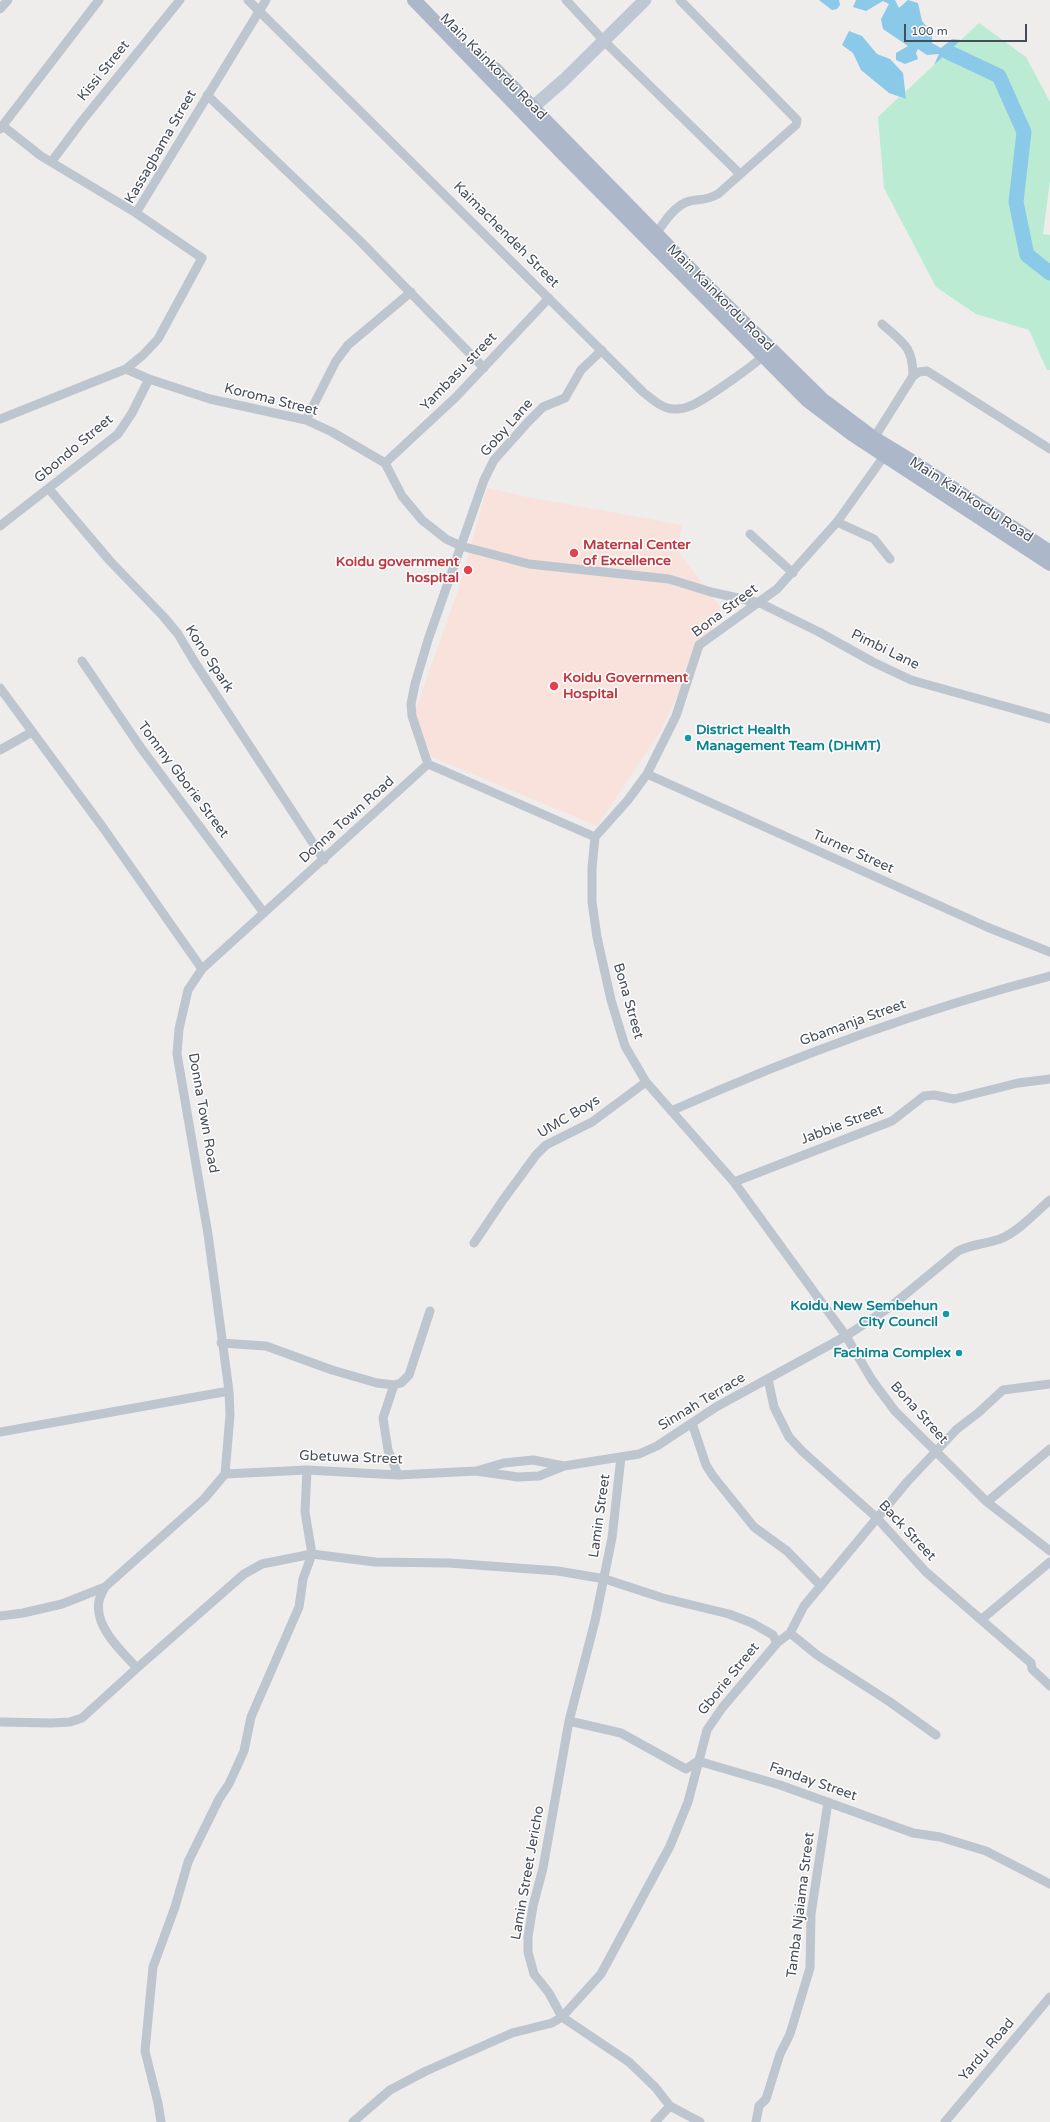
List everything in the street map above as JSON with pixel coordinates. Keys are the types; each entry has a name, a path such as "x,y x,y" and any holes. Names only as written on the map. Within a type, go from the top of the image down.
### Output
{"main road":[{"path":"414,0 529,111 766,352 822,413 888,451"},
{"name":"Main Kainkordu Road","path":"427,0 529,111"},
{"path":"529,111 604,41 645,0"},
{"name":"Main Kainkordu Road","path":"612,196 656,234 709,294"},
{"name":"Main Kainkordu Road","path":"766,352 822,399 874,438 908,471 1050,564"},
{"name":"Main Kainkordu Road","path":"888,451 1050,552"}],"street":[{"path":"0,9 8,0"},
{"path":"99,0 1,128 36,152 136,213"},
{"name":"Kissi Street","path":"52,161 82,121 180,0"},
{"name":"Kaimachendeh Street","path":"248,0 657,403 669,409 691,406 766,352"},
{"name":"Kassagbama Street","path":"0,419 126,369 158,339 202,258 136,213 266,0"},
{"path":"566,0 604,41 740,174"},
{"path":"656,234 680,206 689,201 710,199 796,125 797,120 680,0"},
{"path":"207,95 411,292 484,368"},
{"path":"306,420 336,361 348,345 411,292"},
{"name":"Yambasu street","path":"385,463 456,397 549,298"},
{"path":"882,324 908,350 913,360 913,376"},
{"name":"Goby Lane","path":"428,764 412,716 415,684 428,640 479,499 484,480 494,460 543,406 565,398 581,370 602,350"},
{"name":"Koroma Street","path":"126,369 149,379 210,399 306,420 332,432 385,463"},
{"path":"874,438 913,376 919,372 927,371 1050,449"},
{"name":"Gbondo Street","path":"0,526 118,434 132,414 149,379"},
{"name":"Bona Street","path":"888,451 837,522 793,573 760,603 699,645 676,716 647,774 628,800 595,837 592,868 592,902 597,937 611,1000 626,1046 646,1082 734,1182 846,1336 868,1375 895,1411 987,1502 1050,1551"},
{"path":"385,463 402,496 422,520 446,539 461,546"},
{"name":"Kono Spark","path":"49,489 110,561 163,616 178,634 194,662 324,860"},
{"path":"837,522 874,539 890,559"},
{"path":"750,534 793,573"},
{"name":"Pimbi Lane","path":"461,546 529,564 669,579 711,592 760,603 820,632 873,662 911,680 1050,719"},
{"name":"Tommy Gborie Street","path":"82,661 141,748 264,913"},
{"path":"0,688 104,829 202,969"},
{"path":"0,750 32,732"},
{"path":"428,764 595,837"},
{"name":"Donna Town Road","path":"225,1474 230,1415 229,1390 221,1343 208,1234 177,1054 179,1029 188,990 202,969 324,860 428,764"},
{"name":"Turner Street","path":"647,774 987,927 1050,952"},
{"name":"Gbamanja Street","path":"670,1110 758,1072 854,1036 966,999 1050,976"},
{"name":"Jabbie Street","path":"734,1182 892,1120 924,1096 929,1095 954,1099 1008,1085 1050,1079"},
{"name":"UMC Boys","path":"474,1243 536,1155 546,1145 592,1122 646,1082"},
{"name":"Sinnah Terrace","path":"476,1470 531,1477 545,1474 564,1466 639,1454 657,1446 716,1407 846,1336 890,1307 958,1251 970,1245 1002,1238 1012,1232 1050,1200"},
{"path":"221,1343 266,1346 332,1370 377,1383 394,1385 401,1382 409,1375 430,1311"},
{"name":"Back Street","path":"768,1379 774,1407 790,1437 802,1451 877,1518 926,1572 1031,1663 1032,1669 1050,1686"},
{"name":"Gborie Street","path":"562,2017 601,1974 670,1846 688,1802 707,1730 722,1708 777,1643 790,1633 804,1606 877,1518 957,1429 978,1413 1003,1390 1050,1384"},
{"path":"394,1385 383,1418 388,1450 398,1474"},
{"path":"0,1432 229,1390"},
{"path":"692,1423 706,1465 713,1476 754,1526 787,1551 821,1586"},
{"path":"987,1502 1050,1449"},
{"name":"Lamin Street","path":"605,1579 617,1511 621,1457"},
{"name":"Sinnah Terrace","path":"476,1470 504,1463 533,1460 564,1466"},
{"path":"161,2122 158,2103 145,2051 152,1967 175,1907 188,1862 219,1799 229,1784 244,1751 252,1717 299,1607 303,1579 312,1554 305,1512 307,1470"},
{"name":"Gbetuwa Street","path":"225,1474 307,1470 398,1474 476,1470"},
{"path":"137,1668 118,1647 101,1622 98,1613 99,1600 106,1587 204,1499 225,1474"},
{"path":"0,1722 51,1723 70,1722 82,1718 137,1668 253,1568 262,1564 312,1554 375,1562 449,1563 558,1571 605,1579 663,1598 729,1614 752,1623 773,1635 777,1643"},
{"path":"982,1619 1050,1562"},
{"name":"Lamin Street Jericho","path":"605,1579 569,1721 553,1814 528,1937 528,1952 534,1974 549,1993 562,2017 629,2062 655,2087 670,2106 700,2122"},
{"path":"0,1616 23,1613 62,1604 106,1587"},
{"path":"790,1633 817,1655 890,1702 936,1735"},
{"path":"569,1721 621,1733 686,1769 698,1761"},
{"name":"Fanday Street","path":"698,1761 780,1785 913,1833 940,1837 986,1851 1050,1884"},
{"name":"Tamba Njaiama Street","path":"756,2122 759,2106 766,2099 780,2054 797,2016 810,1968 811,1914 828,1802"},
{"name":"Yardu Road","path":"945,2122 1050,1997"},
{"path":"353,2122 390,2090 426,2071 512,2033 552,2023 562,2017"},
{"path":"655,2122 670,2106"}],"shaded area":[{"name":"Koidu Government Hospital","path":"487,488 527,497 683,525 676,549 721,608 693,673 676,698 660,732 597,826 432,757 414,714 458,591"}],"green space":[{"path":"979,23 1026,57 1050,102 1050,181 1043,234 1050,235 1050,370 1047,370 1029,330 976,314 936,287 884,188 878,117 899,97 906,99 905,92"}],"water":[{"path":"819,0 839,0 840,5 837,9 832,10"},
{"path":"856,0 895,0 899,8 908,0 918,3 922,21 932,33 932,43 941,48 952,39 961,40 934,65 939,54 927,55 918,49 916,53 918,59 905,64 896,60 896,53 908,46 883,29 881,19 889,4 883,1 866,11 853,7"},
{"path":"849,31 862,36 877,54 890,59 903,73 906,99 889,93 861,70 853,53 842,45"}],"waterway":[{"path":"948,52 999,76 1024,132 1016,202 1027,255 1050,273"}],"place":[{"name":"Maternal Center of Excellence","path":"574,553"},
{"name":"Koidu government hospital","path":"468,570"},
{"name":"Koidu Government Hospital","path":"554,686"},
{"name":"District Health Management Team (DHMT)","path":"688,738"},
{"name":"Koidu New Sembehun City Council","path":"946,1314"},
{"name":"Fachima Complex","path":"959,1353"}]}
